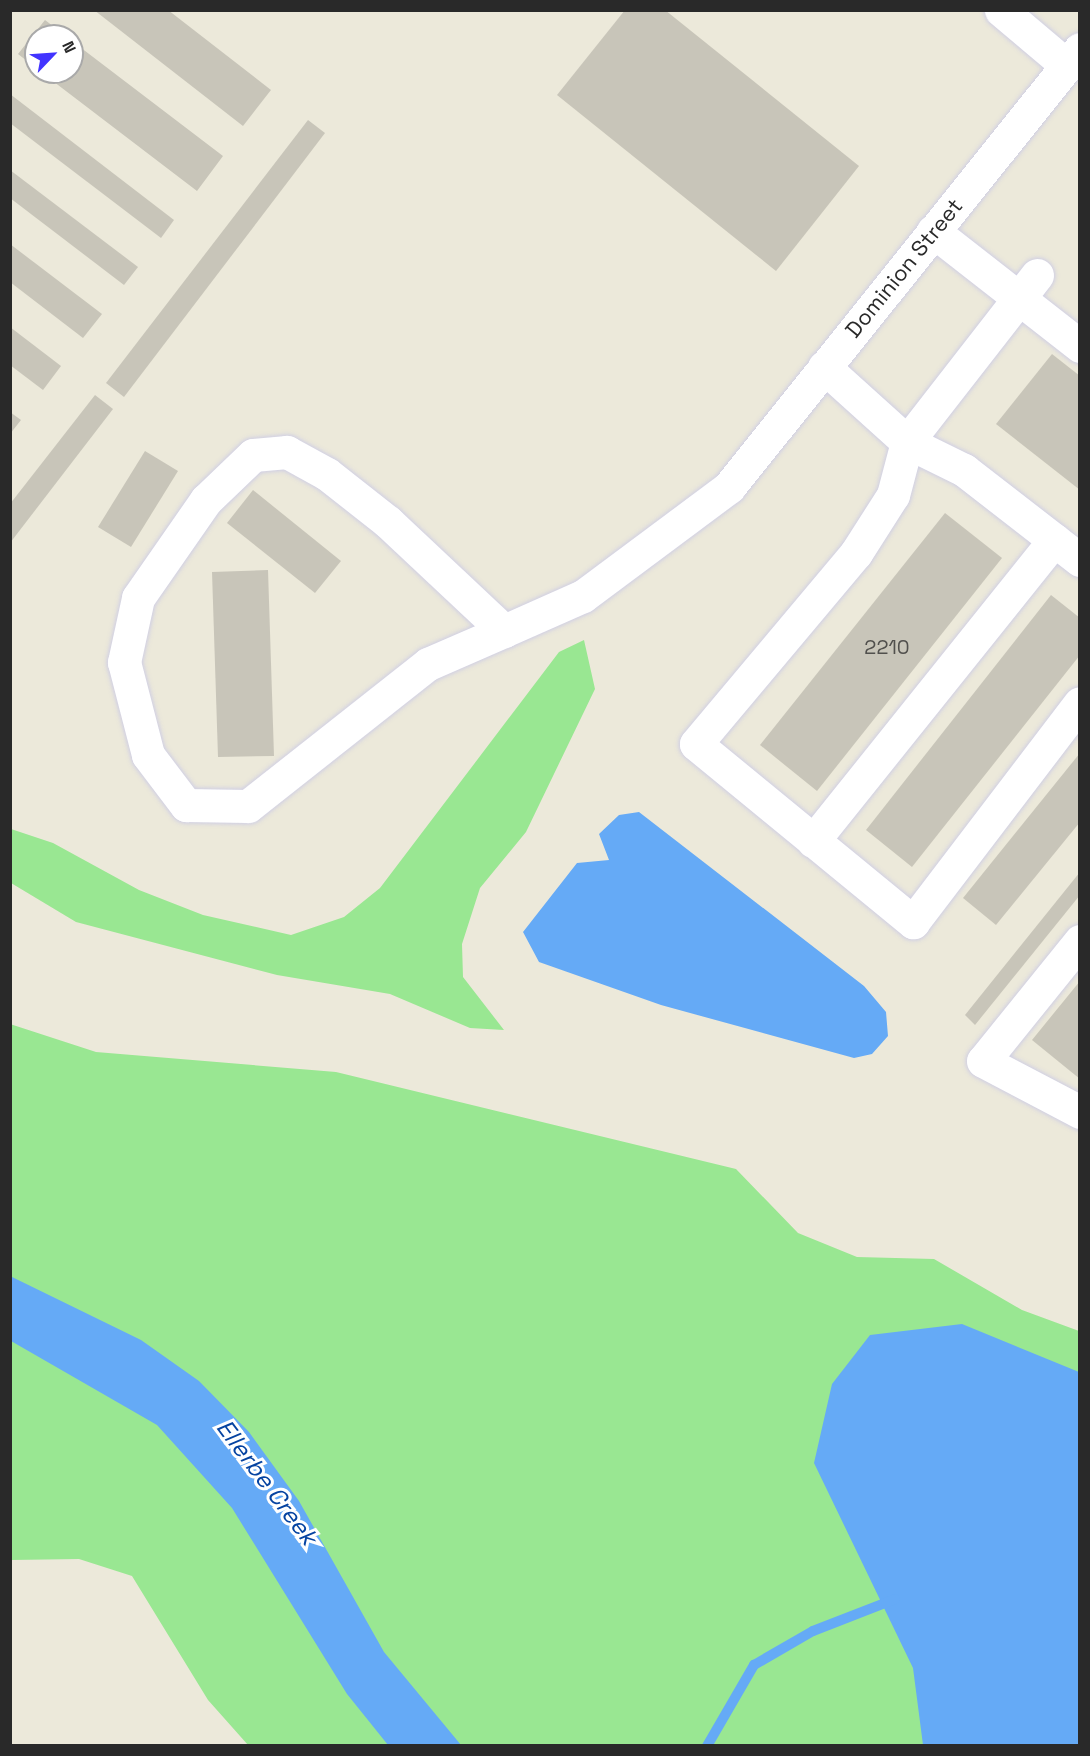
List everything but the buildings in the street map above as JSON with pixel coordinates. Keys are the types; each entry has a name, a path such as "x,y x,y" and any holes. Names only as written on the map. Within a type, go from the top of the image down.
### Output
{"street":[{"path":"1001,10 1073,57"},
{"name":"Dominion Street","path":"504,631 388,522 327,474 287,452 253,455 193,516 138,598 124,662 148,755 186,805 248,806 428,664 504,631 584,596 729,487 1073,57"},
{"path":"933,231 1017,302 1080,345"},
{"path":"1037,275 908,442 894,495 856,553 696,744 913,922 1080,704"},
{"path":"824,367 908,442 964,470 1080,560"},
{"path":"813,841 1054,540"},
{"path":"1080,941 983,1061 1080,1112"}],"green space":[{"path":"584,640 595,689 526,832 480,888 462,944 463,977 504,1030 470,1028 390,994 277,975 76,922 11,883 11,829 53,843 139,890 203,915 291,935 344,917 380,888 559,652"},
{"path":"10,1024 96,1052 336,1072 736,1169 798,1233 857,1257 934,1259 1022,1310 1079,1331 1079,1745 248,1745 208,1700 132,1576 79,1559 11,1560"}],"water":[{"path":"639,812 864,986 886,1012 888,1036 872,1054 854,1058 661,1005 539,962 523,932 577,863 609,860 599,834 619,815"},
{"name":"Ellerbe Creek","path":"10,1276 141,1340 199,1381 249,1432 299,1501 384,1652 461,1745 388,1745 347,1694 232,1508 157,1425 11,1341"},
{"path":"962,1324 1079,1372 1079,1745 923,1745 913,1668 814,1463 832,1384 870,1335"}],"waterway":[{"path":"707,1746 754,1665 813,1631 895,1599"}]}
